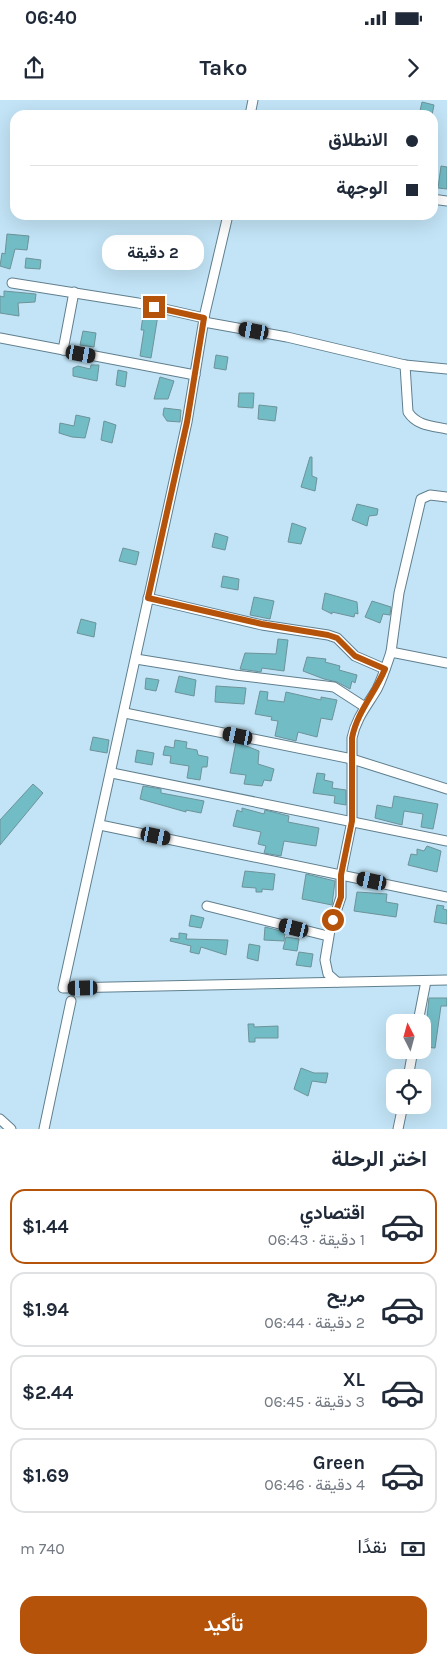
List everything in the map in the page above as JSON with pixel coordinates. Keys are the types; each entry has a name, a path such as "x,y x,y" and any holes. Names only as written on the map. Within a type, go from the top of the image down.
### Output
{"street":[{"path":"227,220 204,320 187,422 125,713 63,988 447,980"},
{"path":"12,283 74,292 287,337 405,365 447,370"},
{"path":"63,350 74,292"},
{"path":"0,338 195,375"},
{"path":"405,365 408,412 412,418 421,424 447,429"},
{"path":"337,982 325,968 328,936 341,897 341,875 352,821 354,726 377,688 391,652 399,593 421,499 430,495 447,497"},
{"path":"148,598 262,624 328,635 337,638 355,656 385,669"},
{"path":"391,652 447,663"},
{"path":"136,659 235,675 334,687 365,707"},
{"path":"125,713 352,759 447,789"},
{"path":"112,773 447,841"},
{"path":"100,825 447,897"},
{"path":"207,906 328,936"},
{"path":"420,1014 426,980"},
{"path":"44,1129 71,1001"},
{"path":"398,1129 401,1114"},
{"path":"0,1119 11,1129"}],"building":[{"path":"422,102 434,105 433,110 420,110"},
{"path":"441,166 447,167 447,189 438,188"},
{"path":"7,234 29,236 27,250 15,249 10,269 0,266 2,253 5,254"},
{"path":"26,258 41,260 40,269 25,268"},
{"path":"4,291 36,294 35,302 18,303 19,316 0,313 0,296 4,297"},
{"path":"150,315 158,315 151,358 140,356 144,330 141,330 143,316 151,317"},
{"path":"83,331 96,333 94,347 80,345"},
{"path":"216,355 228,357 226,370 214,368"},
{"path":"91,365 99,365 97,381 73,376 73,368 78,366 90,369"},
{"path":"118,370 127,372 125,387 116,385"},
{"path":"160,377 174,381 168,399 154,399"},
{"path":"239,393 254,393 253,408 238,407"},
{"path":"259,405 277,407 275,421 258,419"},
{"path":"164,408 181,410 180,422 167,421 163,415"},
{"path":"76,415 90,418 85,438 59,433 60,423 74,426"},
{"path":"104,421 116,425 112,443 101,440"},
{"path":"310,457 312,457 312,476 317,478 315,491 301,487"},
{"path":"357,504 378,509 377,515 369,516 367,526 352,520"},
{"path":"292,523 306,528 301,544 288,542"},
{"path":"215,533 228,537 225,550 212,547"},
{"path":"123,548 139,552 136,565 119,561"},
{"path":"223,576 239,579 238,590 221,587"},
{"path":"325,593 357,602 358,614 355,613 354,617 332,612 332,614 322,609"},
{"path":"254,597 274,601 270,619 250,615"},
{"path":"372,601 391,607 390,615 383,614 380,623 365,617"},
{"path":"81,619 96,623 94,637 77,633"},
{"path":"278,639 288,640 284,671 262,668 261,672 240,669 245,653 276,654"},
{"path":"307,657 326,659 325,662 340,666 339,670 357,675 355,683 352,681 350,689 337,682 303,671"},
{"path":"179,676 196,680 194,696 175,692"},
{"path":"146,678 159,680 156,691 145,689"},
{"path":"216,686 246,688 244,704 215,702"},
{"path":"260,691 268,692 267,700 284,702 286,692 321,700 321,697 337,700 332,720 321,718 317,737 298,732 296,741 275,736 278,721 271,720 272,717 255,714"},
{"path":"93,737 109,740 107,753 90,750"},
{"path":"175,740 187,742 186,748 197,750 198,755 208,757 207,767 202,767 200,780 187,778 189,766 170,763 171,756 163,755 165,746 174,748"},
{"path":"236,742 259,751 258,764 274,769 271,781 264,780 262,786 244,784 246,775 230,773"},
{"path":"137,750 154,753 152,765 135,762"},
{"path":"317,773 325,774 324,780 333,782 332,788 346,790 346,805 334,803 335,796 313,793"},
{"path":"33,784 43,793 0,845 0,820"},
{"path":"143,786 161,789 161,793 204,801 201,813 186,810 186,812 140,799"},
{"path":"394,796 438,804 433,829 421,827 423,814 404,811 402,825 375,818 377,805 392,808"},
{"path":"242,808 264,814 265,810 289,816 288,822 319,828 316,846 284,841 281,856 264,853 266,846 258,844 261,832 233,826 237,810 242,812"},
{"path":"427,846 441,851 437,872 408,865 411,854 417,855 417,849 424,851"},
{"path":"245,871 275,874 273,890 262,889 262,892 256,892 256,888 242,887"},
{"path":"306,874 335,881 332,905 302,899"},
{"path":"357,892 387,894 386,902 398,904 396,917 354,911"},
{"path":"437,905 444,906 443,909 447,910 447,924 434,922"},
{"path":"191,915 204,918 201,928 189,926"},
{"path":"265,927 285,932 284,941 264,940"},
{"path":"179,933 187,934 186,939 228,940 226,955 201,947 199,954 190,952 191,946 170,941 171,938 179,939"},
{"path":"286,937 299,939 297,951 283,949"},
{"path":"249,944 260,946 258,961 247,958"},
{"path":"299,952 313,954 311,967 296,965"},
{"path":"429,998 447,998 447,1006 441,1006 435,1048 431,1048 431,1014 427,1014"},
{"path":"248,1024 254,1024 254,1027 278,1026 278,1038 255,1038 255,1042 249,1042"},
{"path":"301,1068 314,1073 328,1073 326,1083 312,1081 308,1096 294,1089"}],"route":[{"path":"154,307 204,318 187,422 148,598 262,624 328,635 337,638 355,656 385,669 377,688 359,714 354,726 352,738 352,821 341,875 341,897 333,920"}]}
